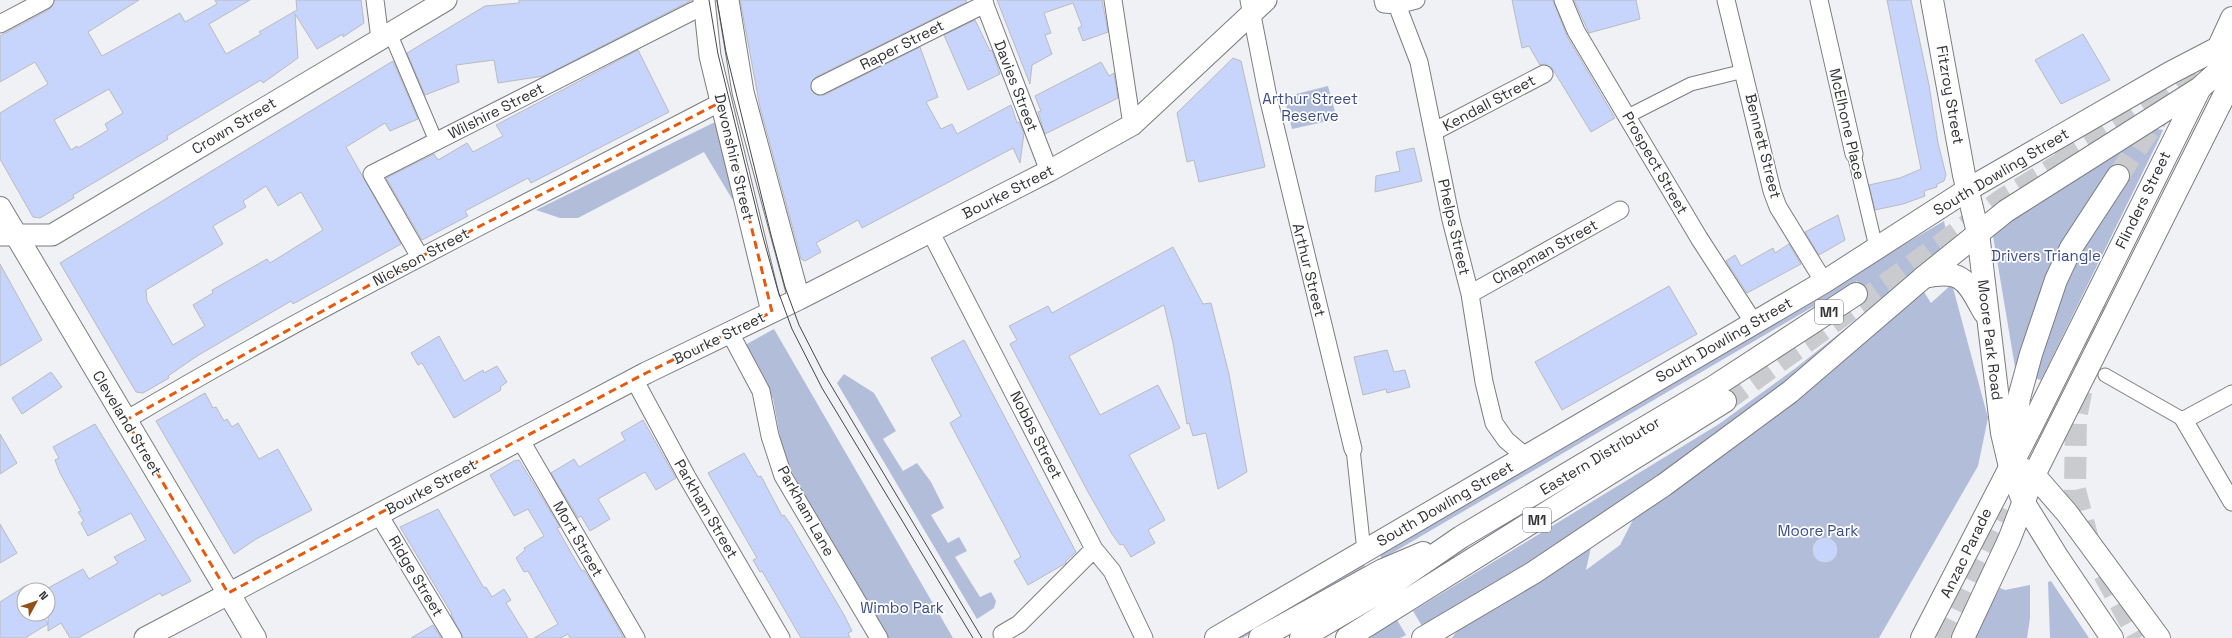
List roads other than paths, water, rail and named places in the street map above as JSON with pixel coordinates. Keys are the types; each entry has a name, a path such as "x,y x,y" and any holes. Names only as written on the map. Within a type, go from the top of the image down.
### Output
{"main road":[{"name":"Fitzroy Street","path":"1932,0 1967,190"},
{"path":"1423,638 1533,573 1664,485 1790,392 1978,232 2043,186 2200,88 2228,50 2232,18"},
{"name":"South Dowling Street","path":"1216,638 1824,282 1876,247 1967,190 2228,50"},
{"name":"Flinders Street","path":"2024,503 2034,475 2232,80"},
{"name":"Flinders Street","path":"2010,467 2200,88"},
{"path":"2118,176 2071,248 2056,280 2031,354 2019,398 2010,467 2025,469 2034,475 2067,513 2159,638"},
{"name":"Moore Park Road","path":"1967,190 1978,232 2002,433 2010,467 2024,503 2058,558 2112,638"},
{"name":"Cleveland Street","path":"0,208 8,236 126,420 255,638"},
{"path":"1924,278 1943,273 1955,274 1963,280 1973,292 1987,316"},
{"name":"Eastern Distributor","path":"1300,638 1388,587 1461,537 1715,386 1856,294"},
{"name":"Eastern Distributor","path":"1347,638 1725,401"},
{"name":"Anzac Parade","path":"1922,638 1940,607 2010,467"},
{"path":"1963,638 2024,503"},
{"name":"M1","path":"1260,638 1383,570 1461,537"},
{"path":"2141,613 2151,638"}],"street":[{"path":"0,24 45,0"},
{"path":"376,0 385,36 436,142"},
{"name":"Crown Street","path":"8,236 52,236 446,0"},
{"name":"Devonshire Street","path":"728,0 743,92 799,300"},
{"path":"1113,0 1132,126"},
{"path":"1390,3 1416,0"},
{"name":"Prospect Street","path":"1563,0 1576,31 1628,116 1699,238 1754,323"},
{"name":"Bennett Street","path":"1726,0 1772,191 1778,207 1824,282"},
{"name":"McElhone Place","path":"1819,0 1876,247"},
{"name":"Raper Street","path":"820,86 984,2"},
{"name":"Davies Street","path":"984,2 1049,171"},
{"name":"Phelps Street","path":"1390,3 1419,62 1451,220 1470,294 1484,382 1494,423 1506,440 1526,457"},
{"name":"Devonshire Street","path":"704,4 710,56 772,312"},
{"name":"Wilshire Street","path":"420,257 372,174 693,11 704,4"},
{"name":"Bourke Street","path":"145,638 634,379 799,300 930,231 1049,171 1132,126 1255,5"},
{"name":"Arthur Street","path":"1255,5 1268,97 1353,449 1363,542"},
{"path":"1628,116 1690,84 1744,71"},
{"name":"Kendall Street","path":"1433,132 1544,74"},
{"name":"Nickson Street","path":"126,420 212,370 420,257 721,102"},
{"name":"Chapman Street","path":"1470,294 1620,210"},
{"name":"Nobbs Street","path":"930,231 1094,549 1112,571 1144,638"},
{"name":"Parkham Lane","path":"730,333 761,391 770,436 783,476 879,638"},
{"path":"2105,375 2184,420 2232,502"},
{"name":"Parkham Street","path":"634,379 687,477 780,638"},
{"path":"2184,420 2232,394"},
{"name":"Mort Street","path":"520,439 636,638"},
{"name":"Ridge Street","path":"379,515 453,638"},
{"path":"1002,634 1019,624 1094,549"}],"tunnel":[{"path":"2152,107 2188,81 2219,49"},
{"path":"2057,157 2115,122 2161,90"},
{"path":"2118,176 2161,112"},
{"path":"1725,401 2003,199 2075,155"},
{"path":"2089,543 2075,490 2076,418 2098,304"},
{"path":"1938,638 2001,507"},
{"path":"2104,574 2139,638"}],"tram line":[{"path":"709,0 718,54 763,237 778,291 792,329 822,388 973,638"},
{"path":"717,0 726,52 771,235 785,287 799,325 823,372 982,638"}],"park label":[{"name":"Arthur Street Reserve","path":"1310,108"},
{"name":"Drivers Triangle","path":"2046,256"},
{"name":"Moore Park","path":"1818,531"},
{"name":"Wimbo Park","path":"902,608"}]}
